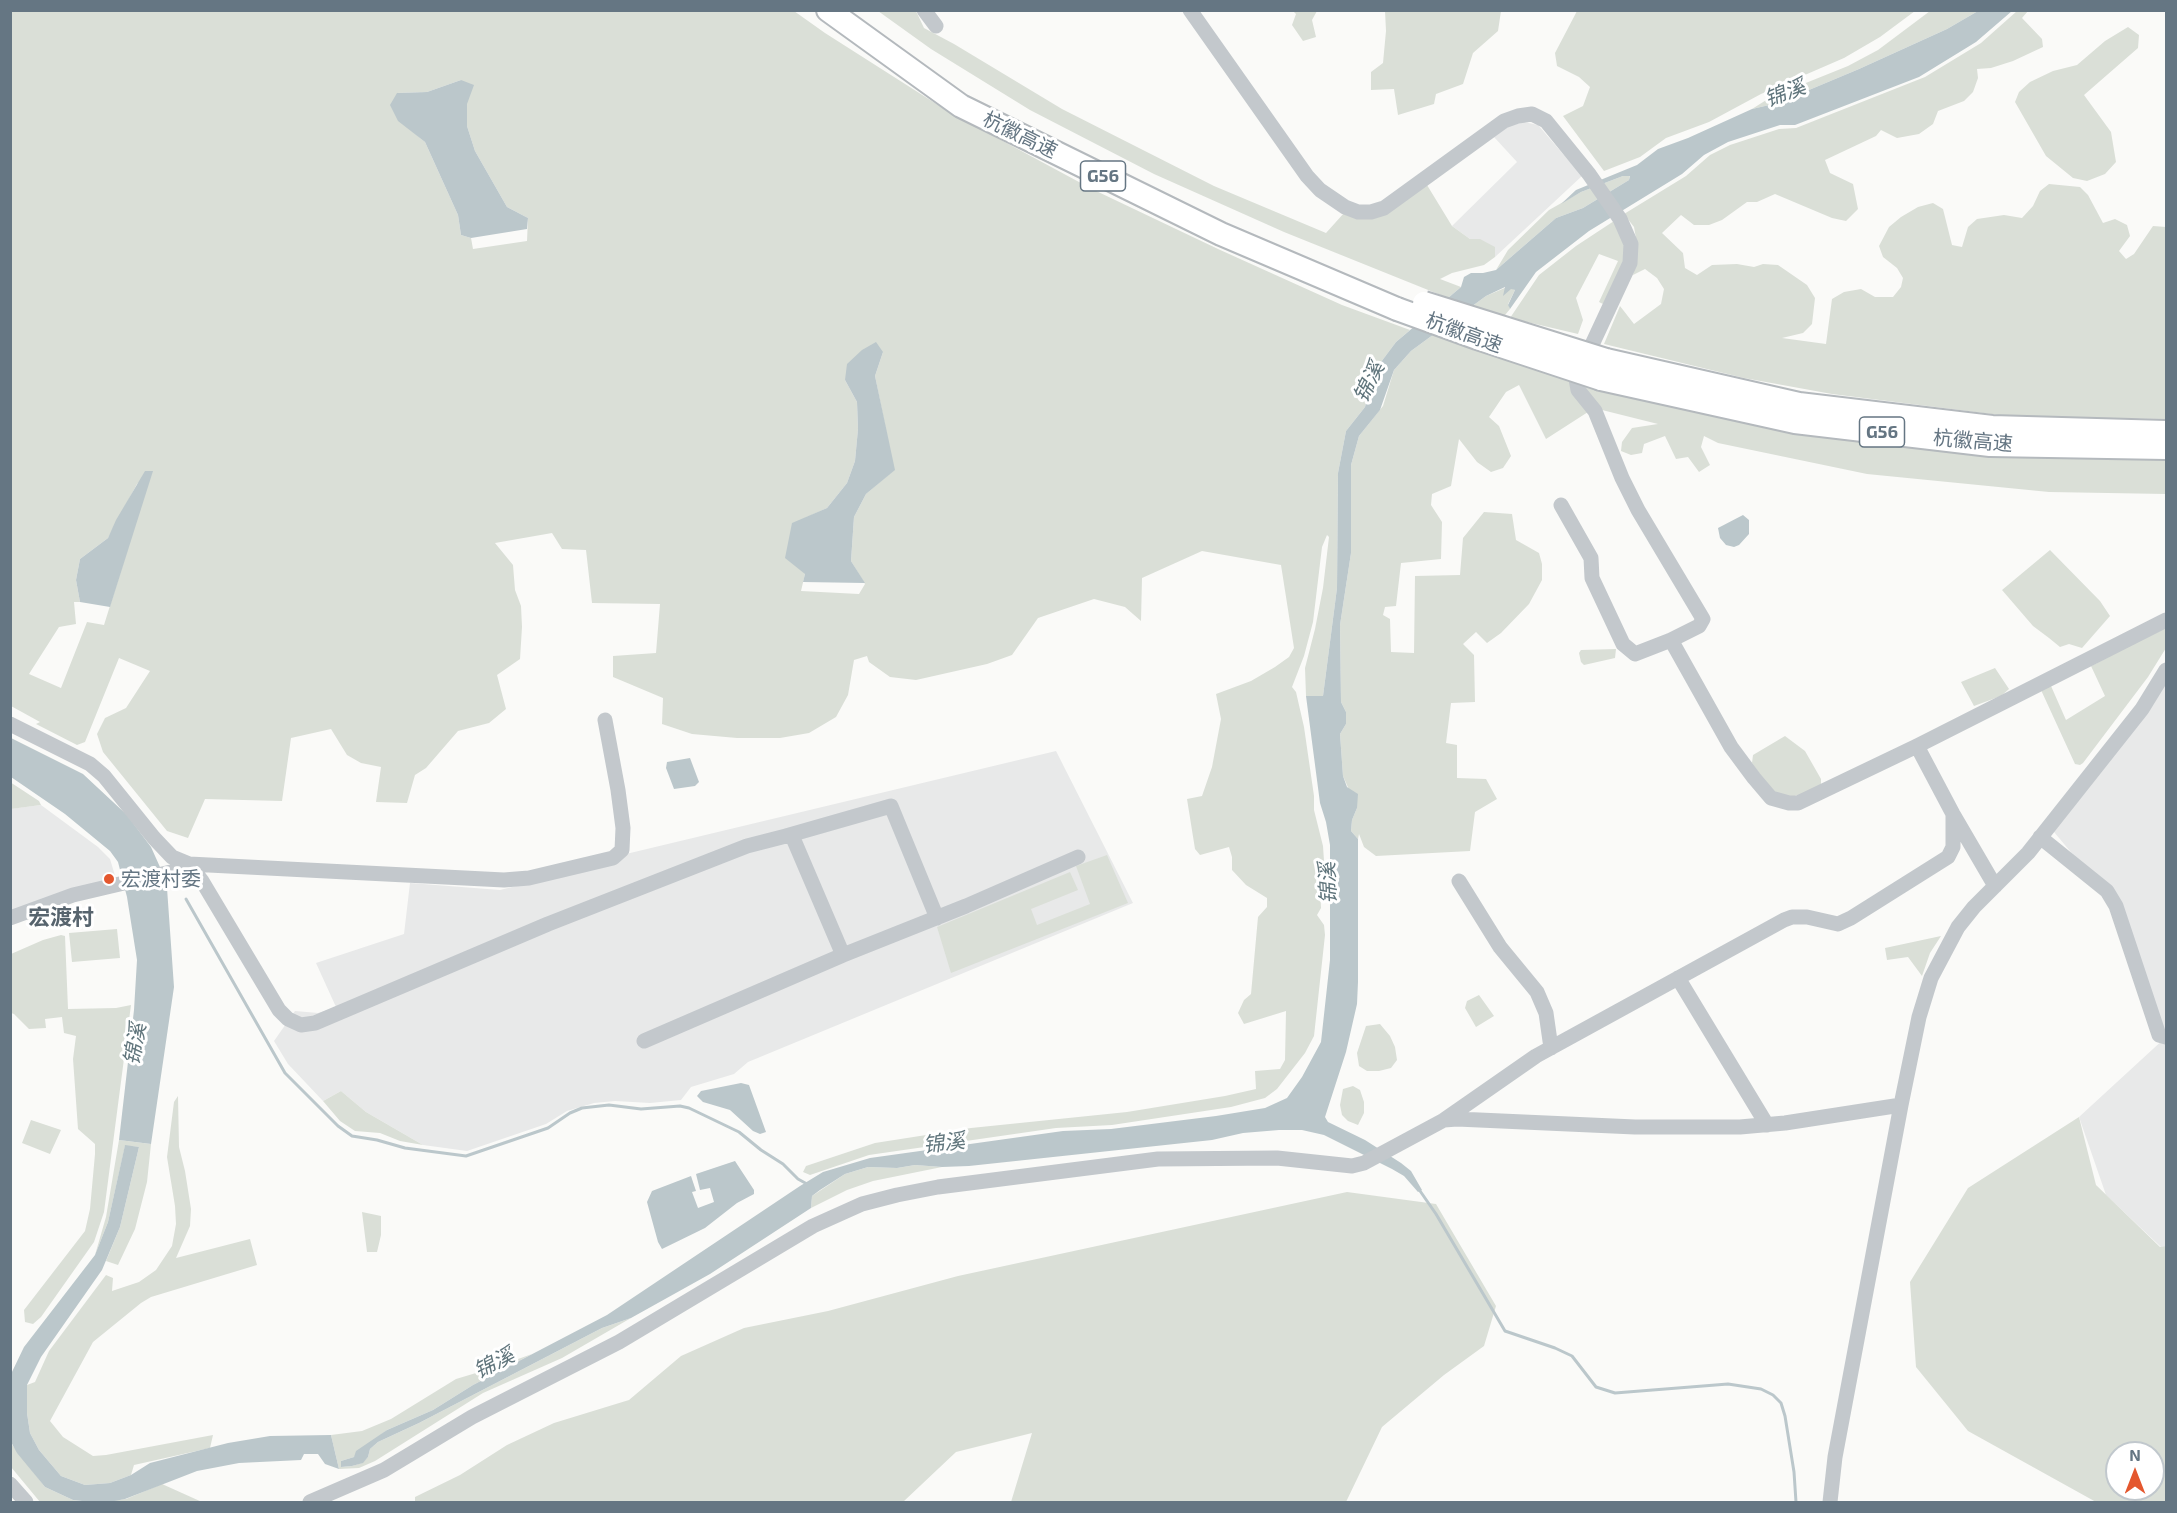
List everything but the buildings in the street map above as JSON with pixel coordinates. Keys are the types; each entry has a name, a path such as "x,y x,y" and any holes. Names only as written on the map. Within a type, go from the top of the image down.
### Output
{"highway":[{"name":"杭徽高速","path":"828,10 962,106 1221,234 1401,303"},
{"name":"杭徽高速","path":"849,10 968,98 1223,224 1478,338 1795,422 1990,445 2166,448"},
{"name":"杭徽高速","path":"1604,370 1799,404 1992,427 2166,432"}],"street":[{"path":"924,10 936,26"},
{"path":"1190,10 1308,176 1320,190 1358,212 1371,212 1384,208 1504,121 1518,116 1532,114 1546,121 1589,174 1620,219 1631,244 1630,263 1576,379 1578,390 1600,419 1622,478 1638,510 1703,619 1699,626 1635,654 1623,644 1592,578 1591,558 1561,505"},
{"path":"1671,640 1731,747 1771,798 1798,803 1917,746 2166,620"},
{"path":"1830,1503 1837,1445 1918,1017 1931,978 1958,927 2040,837 2142,709 2166,670"},
{"path":"10,724 90,764 104,776 154,838 172,856 189,864 504,880 529,878 613,858 622,850 623,828 605,720"},
{"path":"1917,746 1953,814 1995,885"},
{"path":"189,864 202,881 279,1010 288,1019 301,1025 315,1023 548,924 747,846 891,806 937,918"},
{"path":"313,1502 384,1470 472,1417 619,1342 813,1226 862,1204 938,1187 1158,1160 1276,1158 1340,1166 1364,1163 1429,1126 1444,1120 1536,1056 1792,917 1807,917 1838,924 1851,918 1948,857 1953,847 1953,814"},
{"path":"786,836 792,838 843,955"},
{"path":"2040,837 2107,891 2116,906 2159,1035 2166,1037"},
{"path":"644,1041 1078,857"},
{"path":"10,918 73,895 175,871 189,864"},
{"path":"1458,881 1500,947 1536,992 1546,1012 1551,1048"},
{"path":"1678,978 1767,1125"},
{"path":"1444,1120 1635,1127 1740,1127 1901,1106"},
{"path":"10,1484 26,1503"}],"shaded area":[{"path":"1385,10 1501,11 1498,31 1473,53 1463,84 1436,94 1434,104 1398,115 1394,89 1371,90 1371,72 1383,63"},
{"path":"10,11 794,11 949,112 1092,189 1342,305 1410,330 1396,342 1375,370 1365,407 1346,431 1338,473 1337,588 1323,696 1306,696 1305,668 1323,588 1329,537 1327,535 1322,547 1313,622 1304,656 1292,687 1296,692 1304,727 1314,810 1323,846 1324,861 1319,870 1321,908 1317,915 1324,925 1325,935 1314,1036 1305,1053 1277,1089 1265,1098 1231,1107 1112,1125 1056,1128 869,1155 810,1175 803,1172 806,1166 875,1143 971,1128 1127,1112 1225,1096 1256,1089 1255,1071 1280,1069 1285,1060 1286,1011 1244,1024 1238,1013 1244,1000 1251,994 1258,917 1267,907 1267,898 1246,885 1232,870 1229,847 1200,855 1195,849 1187,799 1202,796 1212,767 1221,719 1216,694 1251,681 1275,667 1289,657 1294,648 1281,565 1202,551 1142,578 1141,621 1125,607 1094,599 1038,618 1012,655 987,664 916,680 890,677 869,662 867,656 854,660 848,695 836,717 809,733 780,738 737,738 692,734 662,724 663,698 613,677 613,656 656,653 660,604 592,603 586,550 562,549 552,533 495,543 513,565 515,590 521,606 520,659 497,675 506,709 489,723 458,731 426,768 415,775 407,803 376,802 381,767 361,763 347,755 331,729 291,738 282,801 205,799 188,838 167,831 103,752 97,734 105,718 126,708 150,671 119,658 85,742 77,745 36,724 40,722 11,706","holes":["461,80 467,104 467,126 475,151 507,207 528,218 527,241 473,249 471,238 461,235 458,215 425,142 400,121 397,93 427,92","883,352 875,376 894,470 866,494 854,517 851,561 865,584 859,594 801,591 805,574 792,524 827,508 847,483 855,461 858,429 857,402 845,380","152,471 104,625 87,622 61,688 29,674 59,627 76,624 74,602 80,602 76,580 80,559 108,538 137,484"]},
{"path":"878,11 916,11 924,28 1062,109 1214,186 1326,233 1344,213 1368,218 1427,185 1452,226 1470,239 1480,239 1495,247 1495,257 1484,265 1452,273 1440,279 1461,287 1448,298 1284,232 1154,174 1030,110 931,49"},
{"path":"1293,11 1317,11 1312,20 1316,37 1303,41 1292,25 1296,14"},
{"path":"1577,11 1915,11 1880,37 1844,58 1761,94 1709,122 1666,138 1640,157 1604,171 1563,116 1583,106 1590,87 1579,77 1557,66 1555,53"},
{"path":"1930,11 1978,11 1947,29 1859,69 1778,103 1752,109 1771,97 1848,66 1878,50"},
{"path":"2017,11 2028,11 2022,18 2042,39 2043,47 2013,61 1991,68 1977,69 1978,78 1973,92 1964,101 1938,111 1933,124 1919,134 1897,138 1881,130 1876,136 1825,160 1830,173 1853,184 1858,209 1846,221 1832,218 1775,194 1757,202 1747,202 1722,220 1709,225 1694,225 1681,215 1662,233 1683,253 1685,268 1697,275 1712,265 1737,264 1754,267 1763,264 1778,265 1807,285 1815,298 1812,324 1803,333 1782,338 1826,344 1832,299 1844,292 1861,289 1875,297 1893,297 1901,287 1903,278 1897,268 1883,257 1879,246 1889,227 1901,217 1918,207 1933,203 1943,209 1952,245 1962,247 1968,227 1977,219 2004,215 2022,218 2033,206 2040,191 2049,184 2080,187 2088,195 2103,223 2115,219 2127,225 2130,236 2119,251 2126,259 2134,254 2153,226 2166,227 2166,419 2015,417 1832,394 1744,378 1604,344 1620,306 1634,324 1661,304 1664,289 1657,278 1645,269 1633,275 1638,249 1634,227 1624,214 1686,176 1710,155 1730,145 1779,129 1796,128 1925,77 1981,43"},
{"path":"2128,27 2139,35 2138,48 2084,95 2111,132 2116,162 2105,174 2087,181 2073,178 2046,156 2015,102 2019,92 2030,82 2053,71 2077,65 2105,41"},
{"path":"1524,122 1538,125 1582,176 1495,257 1452,226 1517,162 1494,137 1509,126"},
{"path":"1630,175 1629,180 1583,208 1556,218 1496,270 1508,250 1549,210 1581,192"},
{"path":"1614,221 1623,233 1625,260 1605,305 1599,302 1618,261 1599,254 1576,298 1583,320 1578,334 1510,318 1539,275 1576,246"},
{"path":"1507,287 1515,290 1508,304 1510,309 1477,349 1566,377 1588,412 1546,439 1519,385 1506,392 1489,417 1499,426 1511,456 1503,468 1491,472 1477,462 1459,439 1451,486 1432,494 1431,505 1442,522 1441,559 1401,563 1396,606 1385,607 1383,615 1390,619 1391,652 1414,653 1415,576 1460,575 1463,538 1484,512 1512,514 1516,540 1539,553 1542,580 1529,604 1501,633 1487,643 1476,632 1463,644 1474,655 1475,702 1451,703 1446,743 1457,745 1457,778 1486,779 1497,799 1475,812 1470,851 1376,856 1364,847 1359,834 1358,839 1351,831 1352,820 1357,808 1343,776 1340,734 1346,724 1346,712 1341,702 1340,625 1351,553 1351,465 1359,436 1383,406 1394,370 1411,351 1486,296"},
{"path":"1582,382 2065,456 2166,460 2166,494 2049,492 1867,474 1718,443 1704,436 1701,447 1710,465 1699,472 1688,457 1676,459 1665,436 1644,444 1642,453 1631,455 1621,451 1622,442 1632,428 1658,424 1602,410 1587,394"},
{"path":"2050,550 2100,601 2110,616 2082,648 2069,644 2060,647 2033,626 2002,590"},
{"path":"2166,627 2166,648 2148,677 2083,763 2075,764 2041,690 2051,686 2066,720 2105,696 2091,666"},
{"path":"1616,649 1615,658 1584,665 1581,662 1579,653 1581,650"},
{"path":"1995,668 2009,689 2001,696 1974,706 1961,682"},
{"path":"2166,679 2166,1036 2116,906 2049,826"},
{"path":"1785,736 1805,751 1821,779 1821,785 1808,793 1790,797 1776,793 1770,789 1752,763 1753,755"},
{"path":"1056,751 1133,903 748,1062 734,1074 691,1087 681,1100 650,1103 615,1101 594,1103 567,1111 546,1124 467,1151 423,1145 366,1112 341,1091 323,1101 288,1064 274,1041 295,1011 318,1013 336,1007 316,963 404,934 410,883 500,890 613,862 626,854"},
{"path":"10,782 39,801 41,805 11,809"},
{"path":"41,805 98,847 110,859 116,879 11,914 10,809"},
{"path":"1107,855 1128,903 951,973 937,927 1070,872 1078,890 1031,909 1037,925 1090,904 1076,866"},
{"path":"117,929 120,958 72,962 69,933"},
{"path":"61,935 65,936 68,1009 116,1008 131,1005 104,1212 94,1242 41,1317 33,1324 25,1322 24,1310 85,1231 90,1209 95,1154 95,1144 78,1129 73,1059 76,1036 64,1033 62,1017 45,1019 46,1028 29,1029 11,1013 11,954"},
{"path":"1941,936 1930,953 1922,976 1908,957 1887,960 1885,948"},
{"path":"1479,995 1494,1016 1476,1027 1465,1008 1467,1001"},
{"path":"1380,1024 1390,1036 1397,1060 1391,1068 1367,1071 1359,1066 1357,1053 1366,1026"},
{"path":"2166,1037 2166,1246 2161,1247 2106,1195 2079,1117"},
{"path":"1353,1086 1360,1090 1364,1102 1364,1113 1358,1125 1348,1121 1342,1115 1340,1105 1343,1089"},
{"path":"341,1091 366,1112 423,1145 400,1141 380,1133 355,1131 340,1121 323,1101"},
{"path":"178,1096 179,1147 191,1209 190,1226 176,1258 250,1239 257,1265 151,1297 93,1342 50,1421 63,1437 93,1456 213,1435 210,1448 134,1465 131,1475 110,1483 85,1485 61,1476 39,1450 30,1433 27,1385 35,1382 49,1351 106,1275 113,1278 112,1291 139,1282 156,1270 172,1246 176,1224 175,1206 167,1157 174,1102"},
{"path":"2079,1117 2096,1185 2160,1247 2166,1246 2166,1502 2096,1502 1968,1431 1916,1367 1910,1282 1968,1188"},
{"path":"31,1120 61,1130 50,1154 22,1143"},
{"path":"119,1140 151,1144 147,1182 135,1229 118,1265 106,1261 120,1227 139,1147 125,1146 108,1222 95,1255 106,1217"},
{"path":"915,1165 942,1167 873,1181 847,1190 811,1208 812,1196 845,1174 868,1167 897,1168"},
{"path":"1347,1192 1436,1204 1496,1306 1484,1346 1444,1375 1382,1427 1346,1502 1011,1502 1032,1433 956,1452 903,1502 415,1502 415,1497 460,1475 507,1445 554,1423 629,1400 681,1356 744,1328 828,1311 958,1276"},
{"path":"362,1212 381,1216 381,1235 377,1252 367,1252"},
{"path":"631,1318 562,1358 483,1393 375,1461 359,1468 339,1469 331,1435 362,1431 391,1419 456,1379 532,1354 473,1385 433,1410 387,1430 354,1457 341,1461 341,1467 362,1463 368,1457 370,1449 378,1442 602,1328"},
{"path":"10,1442 45,1487 73,1500 91,1502 40,1502 11,1467"},
{"path":"162,1484 202,1502 91,1502 126,1499"}],"water":[{"path":"1978,11 2012,11 1976,42 1919,77 1795,125 1780,125 1728,142 1704,155 1682,174 1589,231 1536,272 1510,309 1508,305 1515,290 1511,289 1503,296 1505,287 1486,296 1411,351 1394,370 1380,410 1359,436 1351,465 1351,553 1340,625 1341,702 1346,712 1346,724 1340,734 1343,776 1347,787 1358,794 1351,831 1358,839 1357,1004 1346,1052 1325,1117 1328,1122 1365,1140 1401,1163 1411,1171 1422,1190 1418,1192 1404,1176 1324,1135 1302,1130 1243,1133 1212,1140 969,1166 868,1167 845,1174 820,1190 812,1196 811,1208 710,1274 631,1318 602,1328 378,1442 370,1449 363,1463 341,1467 341,1461 354,1457 356,1451 387,1430 433,1410 473,1385 607,1315 823,1172 870,1158 1063,1131 1111,1129 1216,1116 1265,1108 1287,1098 1302,1077 1321,1042 1330,960 1330,845 1320,803 1306,696 1323,696 1337,588 1338,473 1346,431 1365,407 1375,370 1396,342 1461,287 1464,277 1471,273 1496,270 1556,218 1583,208 1629,180 1630,176 1623,176 1581,192 1561,204 1576,190 1637,165 1658,149 1752,109 1778,103 1859,69 1947,29"},
{"path":"461,80 474,85 467,104 467,126 475,151 507,207 528,218 527,229 471,238 461,235 458,215 425,142 398,121 390,105 397,93 427,92"},
{"path":"876,342 883,352 875,376 895,470 866,494 854,517 851,561 865,583 803,582 805,574 785,558 792,523 827,508 847,483 855,461 858,429 857,402 845,380 847,364 862,350"},
{"path":"145,471 153,471 110,607 80,602 76,580 80,559 108,538"},
{"path":"1743,515 1749,520 1749,534 1739,545 1734,547 1726,545 1720,538 1718,528"},
{"name":"锦溪","path":"11,738 83,774 127,815 151,847 164,876 167,888 174,987 151,1144 119,1140 134,1010 137,960 127,897 118,862 110,851 65,814 11,777"},
{"path":"690,758 699,782 695,786 674,789 666,768 667,762"},
{"path":"741,1083 749,1085 766,1132 760,1134 753,1131 730,1110 703,1102 697,1096 701,1091"},
{"path":"125,1145 139,1147 120,1227 102,1270 41,1357 27,1385 30,1433 39,1450 61,1476 85,1485 110,1483 131,1475 150,1463 228,1443 270,1436 331,1435 339,1469 325,1464 318,1454 304,1454 301,1460 239,1463 197,1471 125,1499 91,1502 73,1500 45,1487 17,1453 11,1442 11,1374 24,1347 95,1255 108,1222"},
{"path":"735,1161 754,1190 754,1194 737,1203 705,1228 662,1249 647,1202 652,1191 691,1176 696,1191 692,1192 698,1208 714,1202 710,1188 700,1190 696,1174"}],"waterway":[{"path":"186,899 285,1073 338,1126 352,1136 405,1148 466,1156 548,1128 582,1108 609,1105 641,1109 680,1106 739,1132 807,1184"},
{"path":"1418,1188 1436,1214 1505,1331 1572,1356 1596,1387 1615,1393 1728,1384 1761,1389 1773,1395 1781,1403 1785,1416 1794,1472 1796,1502"}],"place":[{"name":"宏渡村委","path":"109,879"}],"district":[{"name":"宏渡村","path":"61,918"}]}
